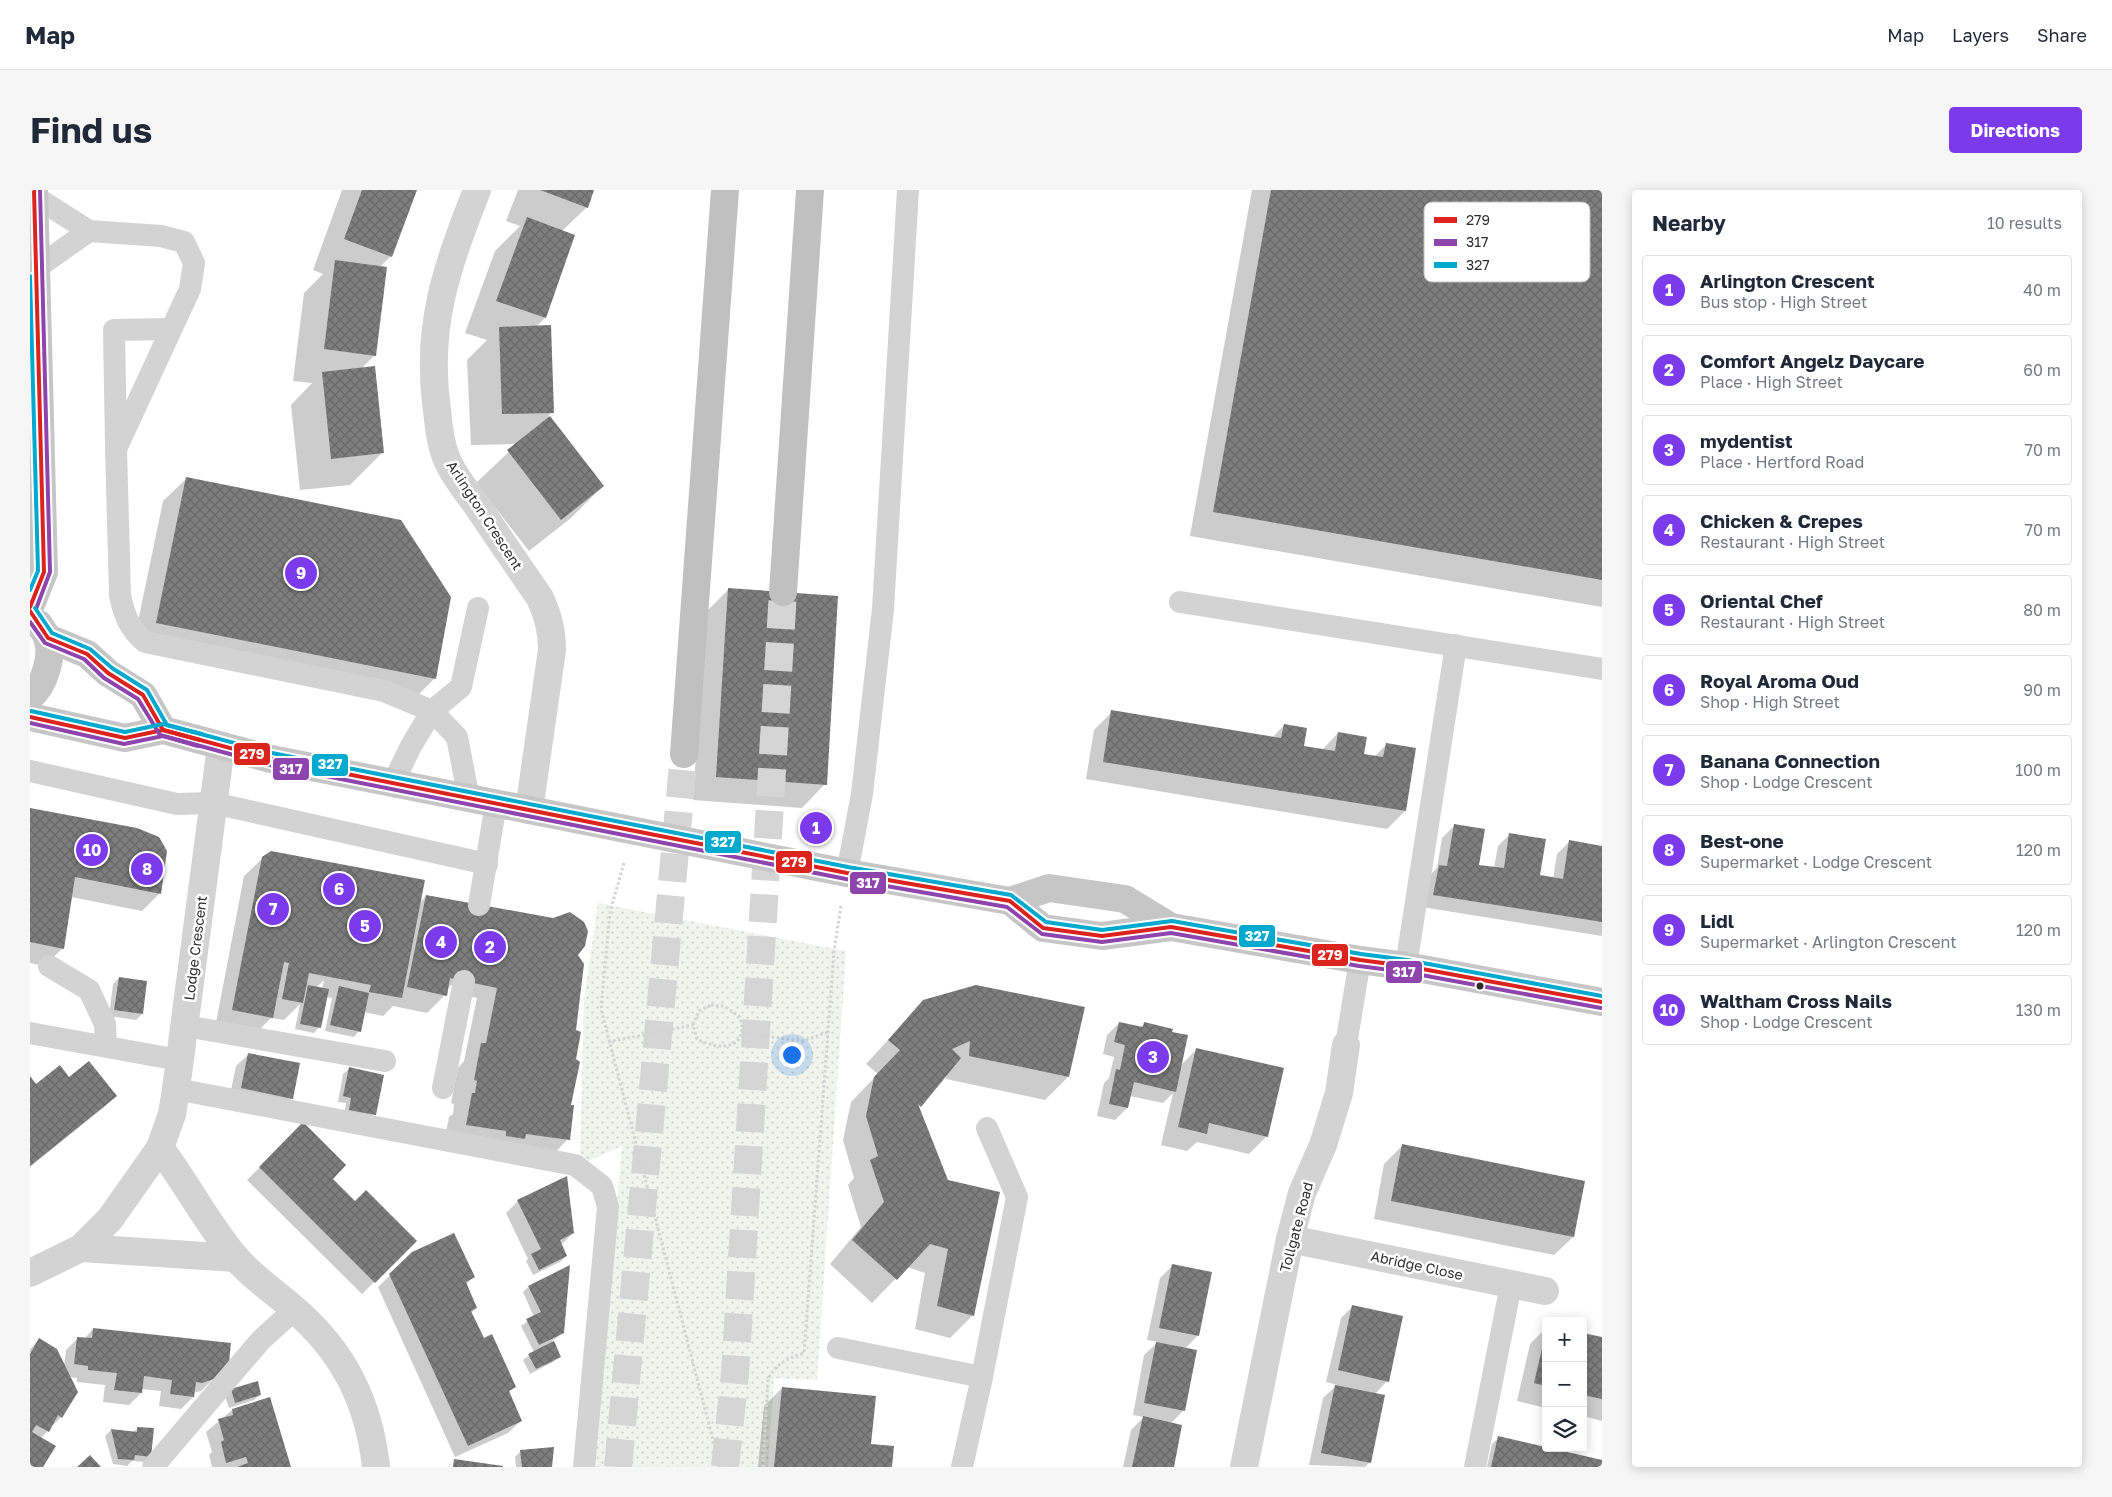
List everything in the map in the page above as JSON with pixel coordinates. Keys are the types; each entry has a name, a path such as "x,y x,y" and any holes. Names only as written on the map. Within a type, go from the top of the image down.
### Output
{"highway":[{"path":"684,754 725,190"},
{"path":"783,592 810,190"}],"main road":[{"path":"30,698 44,676 49,653 48,638 30,609 44,572 38,267 34,193"},
{"path":"48,638 87,654 108,673 143,695 163,730"},
{"path":"30,717 125,738 163,730 271,759 846,873 1010,902 1043,928 1102,936 1172,927 1360,960 1406,966 1602,1002"},
{"path":"1010,902 1049,888 1125,899 1172,927"}],"street":[{"name":"Arlington Crescent","path":"477,190 451,258 440,299 435,325 432,359 440,437 450,466 540,598 548,616 552,632 552,650 528,810"},
{"name":"Lodge Crescent","path":"30,1273 81,1248 110,1219 160,1148 172,1114 176,1089 221,746"},
{"name":"Tollgate Road","path":"1244,1467 1290,1239 1302,1193 1323,1145 1339,1093 1346,1045"},
{"path":"160,1148 179,1174 208,1223 236,1258 261,1284 295,1309 328,1342 347,1371 366,1412 376,1467"},
{"name":"Abridge Close","path":"1290,1239 1544,1292"},
{"path":"81,1248 236,1258"}],"lane":[{"path":"846,873 862,794 883,610 908,190"},
{"path":"34,193 88,231 161,236 184,242 194,263 190,289 116,449"},
{"path":"38,267 88,231"},
{"path":"170,329 114,330 120,595 124,616 134,632 145,642 384,691 432,711 457,737 469,799"},
{"path":"1180,602 1602,669"},
{"path":"392,783 432,711 461,687 478,608"},
{"path":"1406,966 1456,645"},
{"path":"30,771 177,804 213,803 487,864"},
{"path":"479,905 496,804"},
{"name":"Tollgate Road","path":"1346,1045 1360,960"},
{"path":"49,966 89,990 105,1024 106,1046"},
{"path":"442,1088 464,981"},
{"path":"185,1026 385,1061"},
{"path":"30,1034 179,1060"},
{"path":"176,1089 568,1163 575,1165 602,1186 608,1207 584,1467"},
{"path":"962,1467 982,1377 1017,1197 987,1128"},
{"path":"1476,1467 1511,1285"},
{"path":"152,1467 261,1340 295,1309"},
{"path":"838,1348 982,1377"}],"path":[{"path":"634,831 610,912 601,1009 608,1042 720,1467"},
{"path":"763,1467 768,1379 774,1368 788,1358 804,1354 834,951 846,873"},
{"path":"711,1005 724,1006 740,1017 743,1027 742,1033 733,1044 722,1047 708,1046 697,1039 693,1025 699,1011 711,1005"},
{"path":"608,1042 693,1025"},
{"path":"742,1033 803,1041 828,1032"}],"shaded area":[{"path":"598,903 846,951 817,1380 774,1378 768,1467 594,1467 622,1146 580,1165 584,1000"}],"building":[{"path":"362,190 417,190 392,257 344,239"},
{"path":"540,190 594,190 588,208"},
{"path":"1271,190 1602,190 1602,580 1213,512"},
{"path":"527,217 575,235 546,318 496,301"},
{"path":"335,260 387,267 376,356 324,349"},
{"path":"551,325 554,413 502,414 499,327"},
{"path":"375,366 384,453 331,459 322,372"},
{"path":"550,416 604,486 561,520 507,450"},
{"path":"186,477 401,520 451,597 436,679 156,623"},
{"path":"728,588 838,596 827,785 716,777"},
{"path":"1111,710 1281,738 1284,724 1307,728 1304,746 1335,751 1338,732 1367,737 1364,754 1383,757 1386,743 1416,748 1406,811 1103,762"},
{"path":"30,808 137,828 159,837 167,851 161,894 75,877 64,949 30,942"},
{"path":"1454,824 1485,829 1479,865 1504,868 1509,833 1546,839 1540,875 1563,879 1569,840 1602,846 1602,922 1433,895 1439,865 1447,866"},
{"path":"271,851 425,880 402,998 369,992 371,985 309,973 303,1003 282,999 289,963 284,962 273,1018 232,1010 262,857"},
{"path":"426,895 553,918 570,912 584,922 588,931 585,946 578,955 584,964 576,1030 581,1032 576,1059 580,1062 571,1105 574,1105 570,1140 526,1134 525,1139 506,1136 506,1131 466,1125 472,1093 475,1093 477,1081 474,1080 481,1043 486,1043 497,988 450,978 447,996 407,987"},
{"path":"119,977 147,981 143,1014 114,1010"},
{"path":"308,985 329,989 321,1028 300,1024"},
{"path":"976,985 1085,1007 1069,1077 969,1056 970,1041 952,1049 961,1058 921,1107 918,1104 948,1180 1000,1192 974,1316 937,1306 948,1249 930,1244 897,1280 852,1240 884,1202 870,1160 878,1156 866,1116 874,1077 900,1050 888,1040 923,1000"},
{"path":"339,986 369,993 361,1032 330,1025"},
{"path":"1119,1022 1143,1027 1144,1022 1173,1029 1172,1032 1188,1035 1176,1092 1134,1082 1128,1108 1109,1104 1116,1069 1120,1070 1125,1045 1114,1042"},
{"path":"1196,1048 1284,1068 1268,1137 1209,1123 1207,1134 1178,1127"},
{"path":"248,1053 300,1063 293,1099 241,1088"},
{"path":"89,1061 117,1096 30,1166 30,1076 36,1084 60,1065 69,1077"},
{"path":"349,1067 384,1075 376,1115 349,1110 351,1098 343,1096"},
{"path":"303,1122 346,1165 333,1179 355,1201 366,1190 417,1241 375,1283 259,1167"},
{"path":"1402,1144 1585,1181 1574,1237 1391,1201"},
{"path":"567,1176 574,1233 560,1240 567,1256 539,1270 531,1254 541,1249 517,1200"},
{"path":"454,1233 475,1277 466,1282 477,1308 471,1311 484,1338 492,1334 516,1387 509,1391 522,1421 468,1446 389,1274 412,1252"},
{"path":"1172,1264 1212,1272 1199,1336 1159,1328"},
{"path":"570,1265 564,1333 539,1345 526,1319 541,1312 528,1286"},
{"path":"1352,1305 1403,1316 1389,1382 1338,1370"},
{"path":"93,1328 231,1343 229,1363 214,1379 202,1383 196,1382 194,1397 170,1394 172,1380 144,1376 142,1393 114,1390 117,1373 88,1370 88,1366 74,1364 77,1337 92,1338"},
{"path":"1587,1334 1602,1337 1602,1399 1587,1396"},
{"path":"39,1338 57,1349 78,1392 62,1418 58,1415 49,1432 36,1425 32,1432 56,1446 43,1467 30,1467 30,1354"},
{"path":"554,1341 561,1357 536,1369 528,1354"},
{"path":"1156,1342 1197,1350 1185,1411 1144,1403"},
{"path":"1542,1349 1542,1385 1534,1383"},
{"path":"258,1381 261,1395 235,1403 231,1389"},
{"path":"1335,1385 1385,1395 1371,1463 1321,1453"},
{"path":"782,1387 876,1396 871,1444 894,1446 892,1467 774,1467"},
{"path":"270,1397 291,1467 237,1467 248,1463 246,1457 226,1463 221,1442 224,1440 218,1419 233,1415 232,1409"},
{"path":"1143,1416 1182,1425 1174,1467 1132,1467"},
{"path":"137,1427 154,1428 151,1457 135,1455 134,1460 118,1459 111,1429 137,1432"},
{"path":"1498,1436 1542,1446 1542,1452 1567,1452 1602,1460 1602,1467 1491,1467"},
{"path":"554,1447 552,1467 522,1467 520,1450"},
{"path":"90,1455 101,1467 77,1467"},
{"path":"454,1459 503,1466 503,1467 453,1467"}],"tunnel":[{"path":"725,1467 735,1373 783,592"},
{"path":"618,1467 684,754"}],"transit line":[{"name":"279","path":"30,607 44,572 34,190"},
{"name":"317","path":"36,609 50,572 40,190"},
{"name":"327","path":"30,276 38,571 30,590"},
{"name":"327","path":"35,608 52,633 90,649 112,668 147,690 167,725 272,753 848,867 1011,895 1046,922 1102,930 1172,921 1361,954 1407,960 1602,996"},
{"name":"279","path":"30,611 48,638 87,654 108,673 143,695 163,730 271,759 847,873 1010,901 1043,928 1102,936 1171,927 1360,960 1406,966 1602,1002"},
{"name":"317","path":"30,622 45,643 84,659 104,678 138,699 160,735 270,765 846,879 1007,907 1042,934 1102,942 1171,933 1359,966 1405,972 1601,1008"},
{"name":"327","path":"31,711 125,732 163,724 202,734"},
{"name":"279","path":"30,717 125,738 163,730 200,740"},
{"name":"317","path":"30,723 124,744 163,736 198,746"}],"place":[{"name":"Lidl","path":"301,573"},
{"name":"Arlington Crescent","path":"816,828"},
{"name":"Waltham Cross Nails","path":"92,850"},
{"name":"Best-one","path":"147,869"},
{"name":"Royal Aroma Oud","path":"339,889"},
{"name":"Banana Connection","path":"273,909"},
{"name":"Oriental Chef","path":"365,926"},
{"name":"Chicken & Crepes","path":"441,942"},
{"name":"Comfort Angelz Daycare","path":"490,947"},
{"name":"mydentist","path":"1153,1057"}]}
